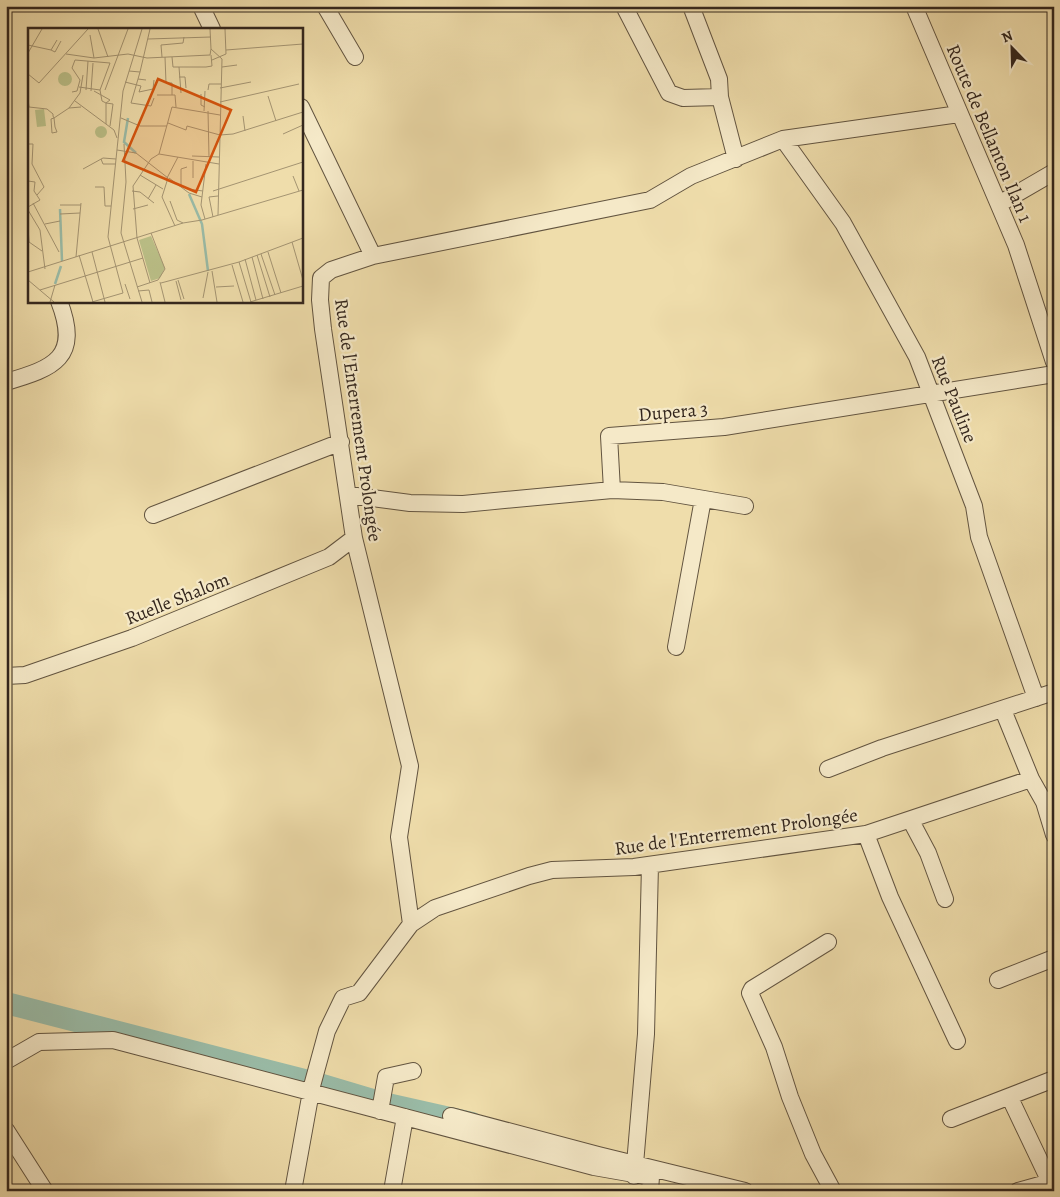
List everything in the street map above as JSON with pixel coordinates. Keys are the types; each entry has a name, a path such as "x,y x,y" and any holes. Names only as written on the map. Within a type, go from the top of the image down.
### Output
{"street":[{"path":"201,6 212,28"},
{"path":"325,6 355,57"},
{"path":"624,6 669,93 682,98 720,97"},
{"path":"691,6 719,79 720,97 736,159"},
{"name":"Route de Bellanton Ilan 1","path":"914,6 1016,245 1054,362"},
{"path":"302,110 373,256"},
{"name":"Rue de l'Enterrement Prolongée","path":"411,924 399,837 410,766 354,538 341,442 322,328 321,278 331,270 373,256 650,200 691,176 783,139 959,114"},
{"name":"Rue Pauline","path":"783,139 842,223 871,271 917,356 974,506 979,537 1036,698"},
{"path":"999,204 1054,172"},
{"path":"6,382 47,368 58,360 65,341 66,320 59,302"},
{"name":"Dupera 3","path":"612,490 609,436 724,427 1054,374"},
{"path":"153,515 341,442"},
{"path":"349,495 410,503 463,504 612,490 663,492 745,506"},
{"path":"676,647 703,499"},
{"name":"Ruelle Shalom","path":"6,676 25,675 132,638 329,557 354,538"},
{"path":"828,769 882,748 1054,692"},
{"path":"1003,710 1031,779 1049,800 1054,835"},
{"name":"Rue de l'Enterrement Prolongée","path":"293,1191 313,1086 327,1031 343,998 359,993 411,924 435,908 552,870 650,865 866,834 1031,779"},
{"path":"911,820 928,853 945,899"},
{"path":"866,834 890,897 957,1041"},
{"path":"635,1170 646,1034 650,865"},
{"path":"828,942 752,989 750,993 774,1047 790,1097 813,1154 833,1191"},
{"path":"998,980 1054,958"},
{"path":"6,1061 39,1042 113,1040 313,1086 381,1106 405,1117 635,1170 745,1191"},
{"path":"381,1106 386,1077 413,1071"},
{"path":"951,1119 1010,1098 1054,1079"},
{"path":"1010,1098 1052,1181 1018,1191"},
{"path":"451,1116 596,1161"},
{"path":"392,1191 405,1117"},
{"path":"6,1130 45,1191"},
{"path":"635,1170 651,1177 650,1191"}],"waterway":[{"path":"6,1003 316,1083 383,1103 472,1123"}]}
